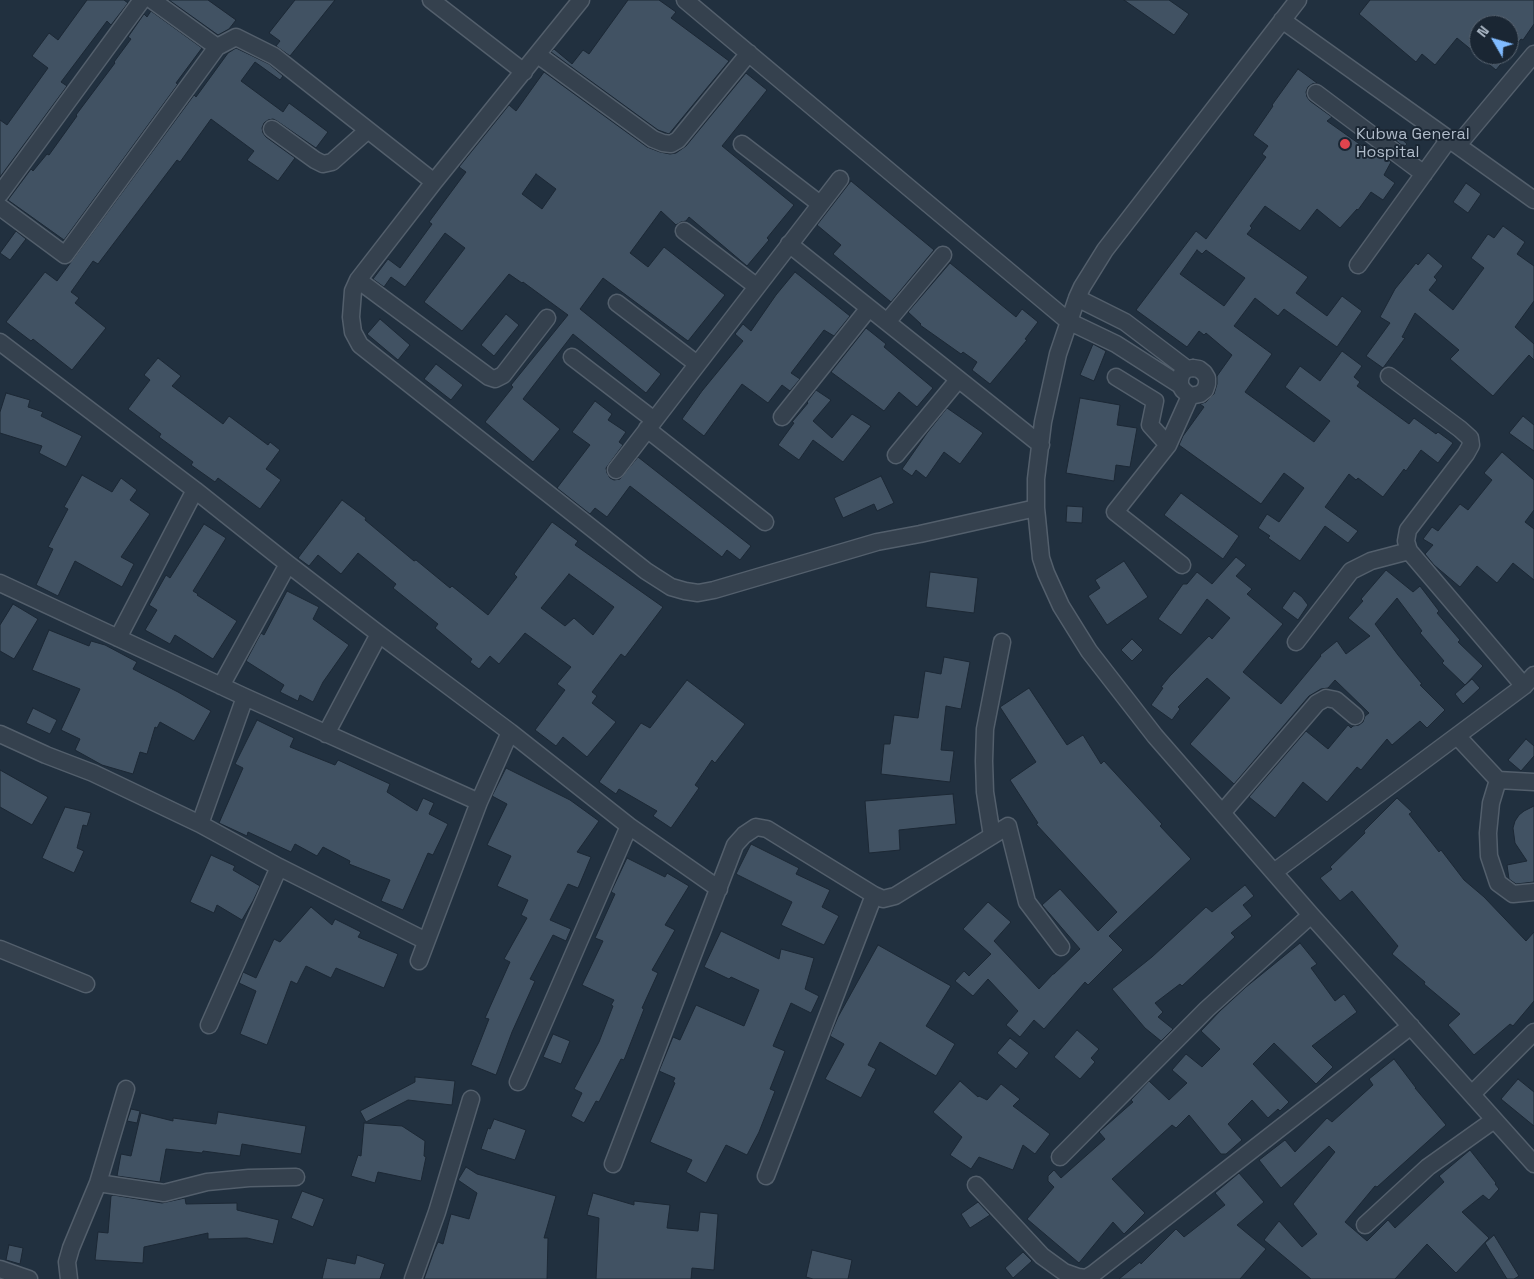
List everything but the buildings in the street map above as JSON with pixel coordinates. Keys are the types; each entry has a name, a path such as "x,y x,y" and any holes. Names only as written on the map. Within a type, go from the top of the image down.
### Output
{"street":[{"path":"0,194 142,0"},
{"path":"152,0 217,47"},
{"path":"431,0 524,72"},
{"path":"582,0 434,182 358,280 353,291 350,317 353,332 360,345 646,571 671,587 698,593 714,590 877,542 1036,508"},
{"path":"685,0 1068,321 1116,344 1185,391 1200,394 1205,390 1207,378 1204,372 1193,368 1187,369 1182,373 1180,379 1185,391 1168,445 1115,512 1182,565"},
{"path":"1298,0 1105,250 1082,287 1068,321 1049,391 1041,444 1036,479 1036,508 1042,558 1046,573 1061,606 1089,651 1155,736 1311,915 1534,1164"},
{"path":"1282,20 1534,200"},
{"path":"0,207 65,255 217,47 236,38 274,56 434,182"},
{"path":"538,55 654,139 671,144 678,140 749,53"},
{"path":"1358,265 1424,174 1534,54"},
{"path":"1316,93 1424,174"},
{"path":"272,129 314,160 323,164 332,162 368,130"},
{"path":"742,144 820,204"},
{"path":"616,470 840,179"},
{"path":"684,231 756,286"},
{"path":"789,244 1041,444"},
{"path":"887,322 943,256"},
{"path":"358,280 489,377 496,379 503,375 547,318"},
{"path":"1077,298 1125,322 1187,369"},
{"path":"617,303 697,364"},
{"path":"782,416 869,308"},
{"path":"0,345 195,490 288,564 510,732 629,826 718,889"},
{"path":"572,357 764,522"},
{"path":"1274,872 1529,680 1409,550 1406,540 1408,530 1472,445 1470,438 1389,376"},
{"path":"1116,377 1155,401 1150,426 1168,445"},
{"path":"896,456 958,380"},
{"path":"118,638 195,490"},
{"path":"1296,642 1351,571 1371,561 1409,550"},
{"path":"221,686 288,564"},
{"path":"0,583 245,697 479,802"},
{"path":"326,734 379,634"},
{"path":"992,836 985,792 985,729 1002,642"},
{"path":"200,824 245,697"},
{"path":"1222,813 1317,703 1326,698 1336,700 1355,716"},
{"path":"419,961 479,802 510,732"},
{"path":"0,734 46,755 93,773 200,824 279,867 426,941"},
{"path":"1457,736 1498,780 1534,782"},
{"path":"1498,780 1492,803 1488,833 1489,856 1498,883 1513,894 1534,892"},
{"path":"518,1082 629,826"},
{"path":"613,1164 736,845 744,835 756,827 767,829 883,899 895,896 1008,826 1026,902 1061,947"},
{"path":"209,1026 279,867"},
{"path":"766,1176 874,895"},
{"path":"1060,1158 1207,1009 1311,915"},
{"path":"0,950 86,984"},
{"path":"976,1185 1042,1256 1064,1272 1086,1278 1410,1026"},
{"path":"1472,1094 1534,1032"},
{"path":"69,1279 67,1262 71,1248 98,1183 126,1089"},
{"path":"413,1279 437,1212 472,1099"},
{"path":"1365,1225 1428,1167 1494,1120"},
{"path":"98,1183 164,1193 207,1182 249,1178 296,1177"},
{"path":"0,1269 29,1279"}],"place":[{"name":"Kubwa General Hospital","path":"1345,144"}]}
